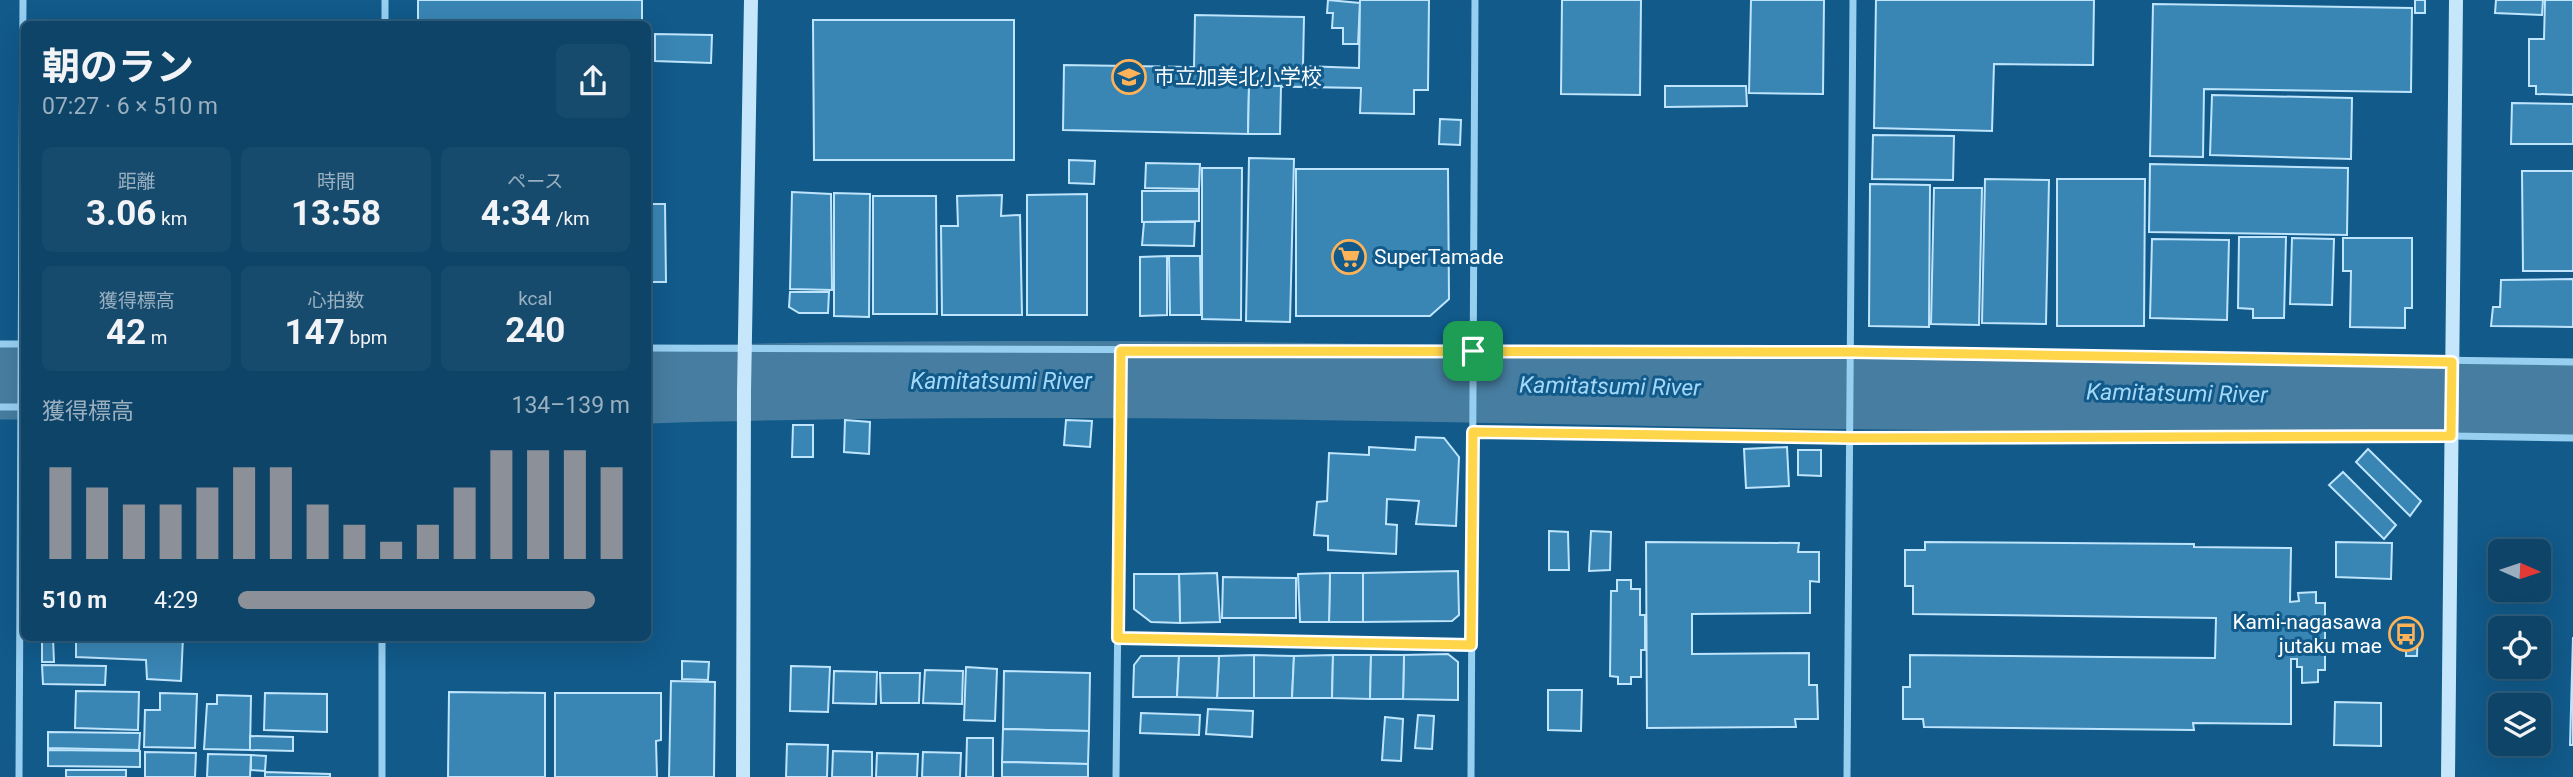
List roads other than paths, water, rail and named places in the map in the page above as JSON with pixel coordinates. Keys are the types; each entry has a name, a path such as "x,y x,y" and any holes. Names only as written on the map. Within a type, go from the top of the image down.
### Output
{"street":[{"path":"23,0 23,21"},
{"path":"385,0 385,21"},
{"path":"743,777 744,372 751,0"},
{"path":"1471,777 1475,0"},
{"path":"1847,777 1853,0"},
{"path":"2448,777 2456,0"},
{"path":"0,344 21,344"},
{"path":"651,348 1851,354 2573,362"},
{"path":"1116,777 1121,351"},
{"path":"0,407 21,407"},
{"path":"1473,432 1851,438 2451,436 2573,439"},
{"path":"19,777 21,530"},
{"path":"1118,638 1471,645"},
{"path":"382,641 382,777"}],"waterway":[{"name":"Kamitatsumi River","path":"651,385 1076,379 1887,391 2573,397"},
{"name":"Kamitatsumi River","path":"0,381 21,381"}],"place":[{"name":"市立加美北小学校","path":"1129,77"},
{"name":"SuperTamade","path":"1349,257"},
{"name":"Kami-nagasawa jutaku mae","path":"2406,634"}]}
